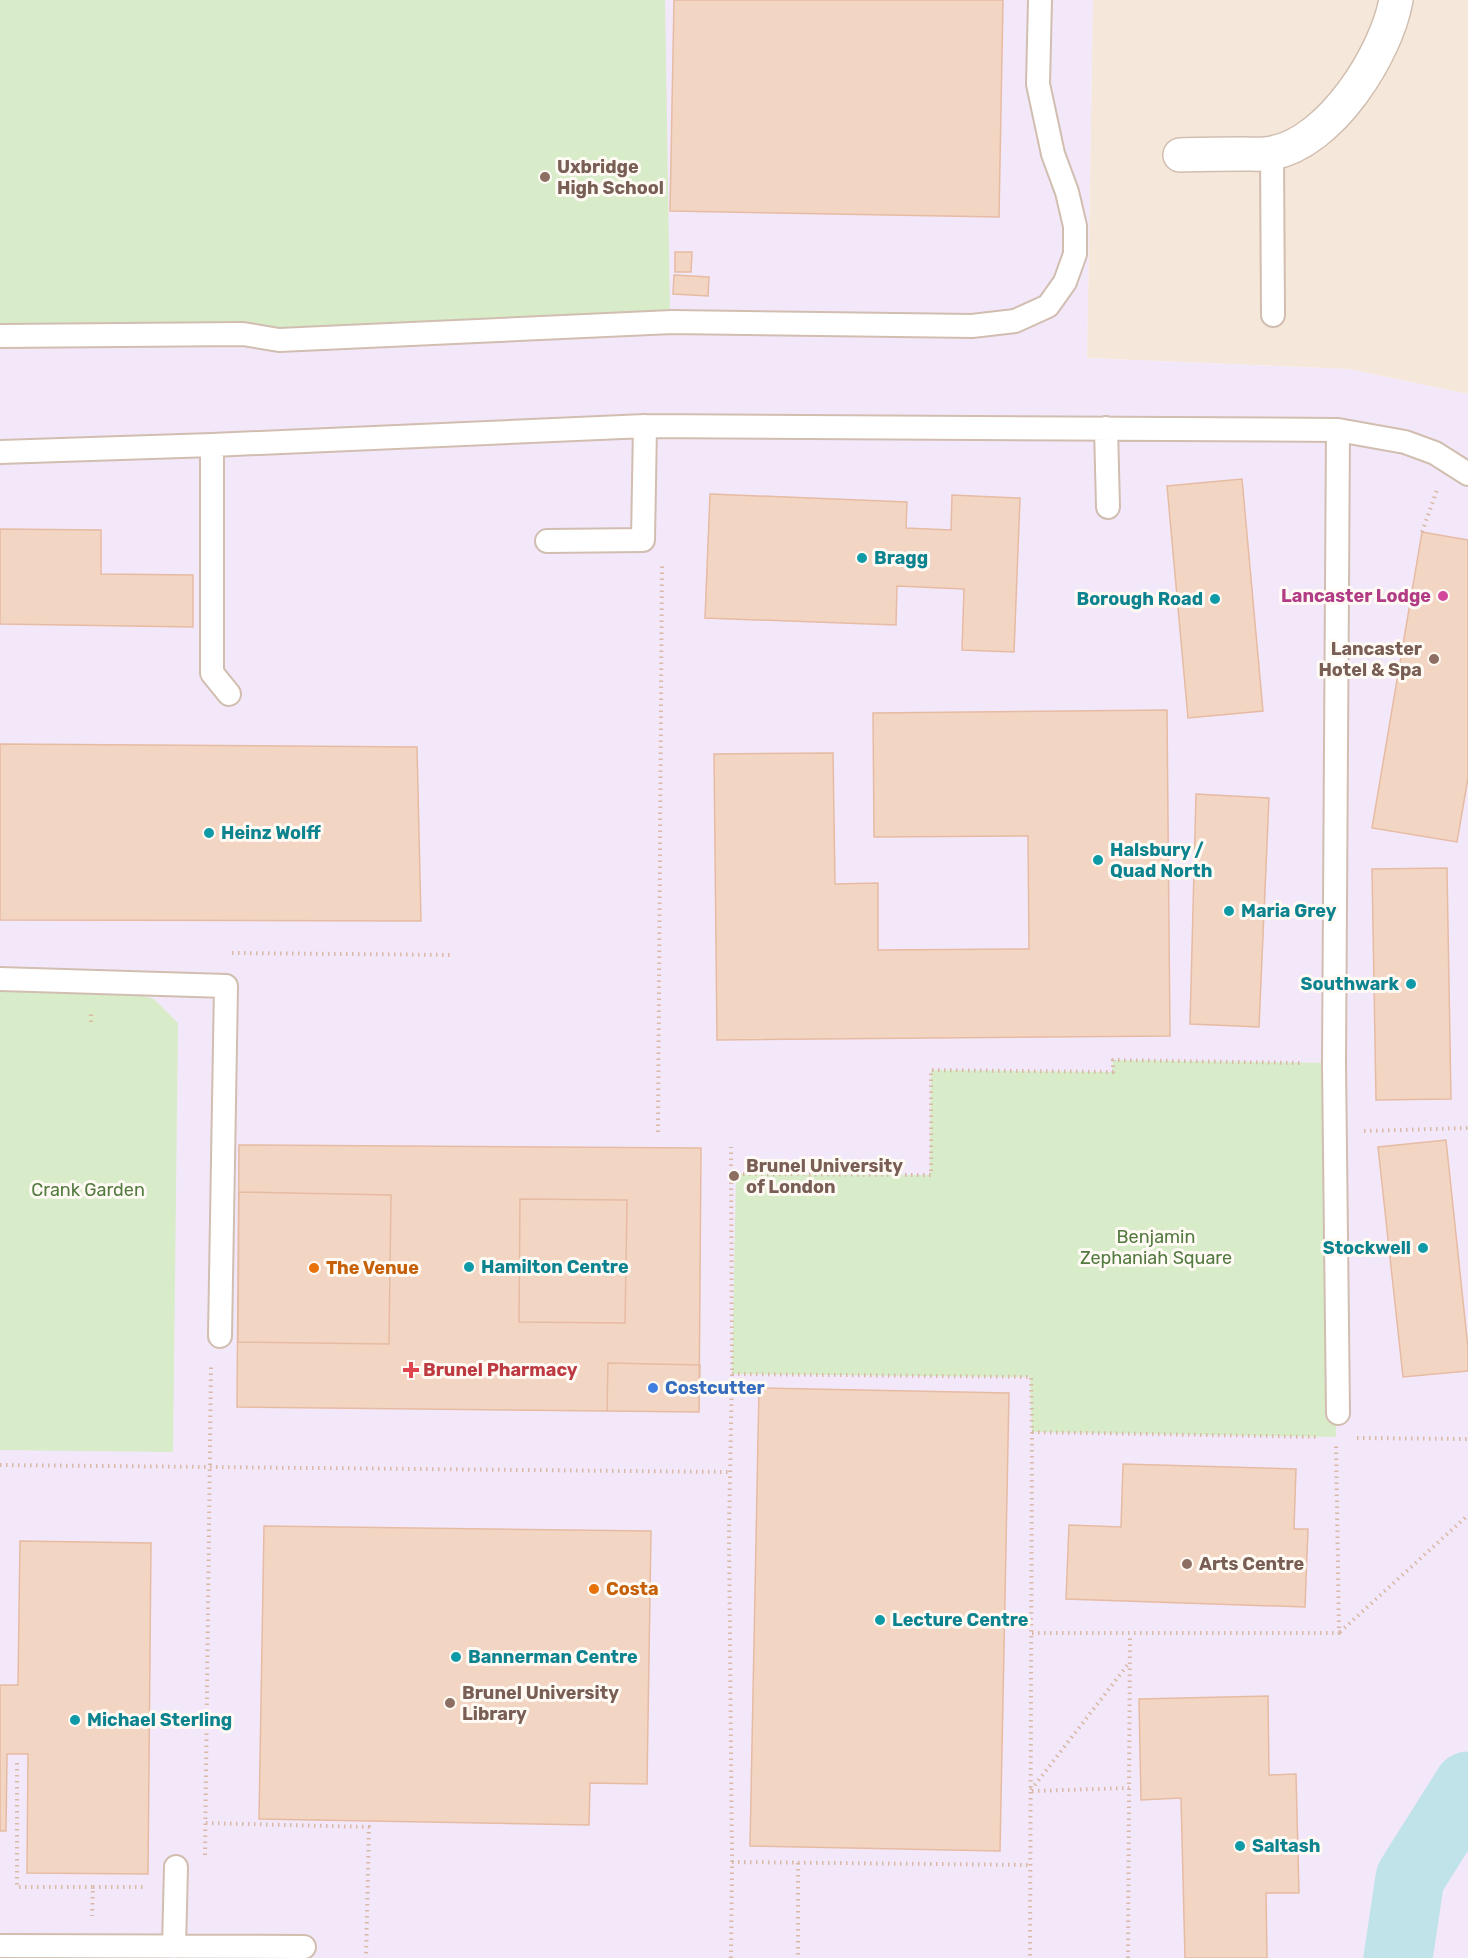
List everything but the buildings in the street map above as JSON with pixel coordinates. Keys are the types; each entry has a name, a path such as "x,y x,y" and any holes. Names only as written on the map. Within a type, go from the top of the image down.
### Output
{"street":[{"path":"1180,155 1272,153 1300,142 1327,122 1350,97 1369,69 1384,39 1396,0"}],"lane":[{"path":"0,336 243,334 279,340 672,322 972,326 1015,321 1047,306 1065,282 1075,254 1075,226 1067,192 1053,154 1038,84 1040,0"},
{"path":"1272,153 1273,315"},
{"path":"548,541 643,540 645,426"},
{"path":"0,452 645,426 1338,430 1415,446 1435,453 1468,474"},
{"path":"1106,428 1108,507"},
{"path":"1338,430 1334,1063 1338,1413"},
{"path":"213,445 212,673 229,694"},
{"path":"0,979 226,986 220,1336"},
{"path":"174,1947 176,1867"},
{"path":"0,1946 92,1947 128,1952 174,1947 304,1947"}],"path":[{"path":"1422,532 1440,483"},
{"path":"658,1132 662,555"},
{"path":"731,1174 931,1175 931,1070 1113,1072 1113,1060 1334,1063"},
{"path":"1336,1132 1468,1128"},
{"path":"731,1146 731,1958"},
{"path":"732,1374 1031,1377 1030,1958"},
{"path":"1032,1432 1325,1437"},
{"path":"1336,1437 1339,1633"},
{"path":"1348,1438 1468,1439"},
{"path":"0,1465 730,1472"},
{"path":"205,1866 208,1467"},
{"path":"1032,1633 1339,1633 1468,1515"},
{"path":"1128,1958 1130,1634"},
{"path":"1031,1791 1130,1661"},
{"path":"17,1763 17,1887 157,1887"},
{"path":"1031,1791 1129,1788"},
{"path":"206,1823 369,1827 366,1958"},
{"path":"732,1862 1031,1865"},
{"path":"798,1863 798,1958"},
{"path":"92,1947 93,1887"}],"shaded area":[{"name":"Brunel University of London","path":"0,0 1093,0 1087,358 1348,369 1468,394 1468,1958 0,1958"},
{"path":"1093,0 1468,0 1468,394 1348,369 1087,358"}],"green space":[{"path":"0,0 665,0 670,312 276,331 0,326"},
{"name":"Crank Garden","path":"0,987 127,991 154,999 178,1023 173,1452 0,1450"},
{"name":"Benjamin Zephaniah Square","path":"1113,1060 1334,1063 1337,1265 1336,1437 1032,1432 1030,1377 732,1374 736,1174 930,1175 931,1070 1112,1072"}],"waterway":[{"path":"1398,1958 1410,1878 1468,1786"}],"place":[{"name":"Uxbridge High School","path":"545,177"},
{"name":"Bragg","path":"862,558"},
{"name":"Lancaster Lodge","path":"1443,596"},
{"name":"Borough Road","path":"1215,599"},
{"name":"Lancaster Hotel & Spa","path":"1434,659"},
{"name":"Heinz Wolff","path":"209,833"},
{"name":"Halsbury / Quad North","path":"1098,860"},
{"name":"Maria Grey","path":"1229,911"},
{"name":"Southwark","path":"1411,984"},
{"name":"Brunel University of London","path":"734,1176"},
{"name":"Stockwell","path":"1423,1248"},
{"name":"Hamilton Centre","path":"469,1267"},
{"name":"The Venue","path":"314,1268"},
{"name":"Brunel Pharmacy","path":"411,1370"},
{"name":"Costcutter","path":"653,1388"},
{"name":"Arts Centre","path":"1187,1564"},
{"name":"Costa","path":"594,1589"},
{"name":"Lecture Centre","path":"880,1620"},
{"name":"Bannerman Centre","path":"456,1657"},
{"name":"Brunel University Library","path":"450,1703"},
{"name":"Michael Sterling","path":"75,1720"},
{"name":"Saltash","path":"1240,1846"}]}
